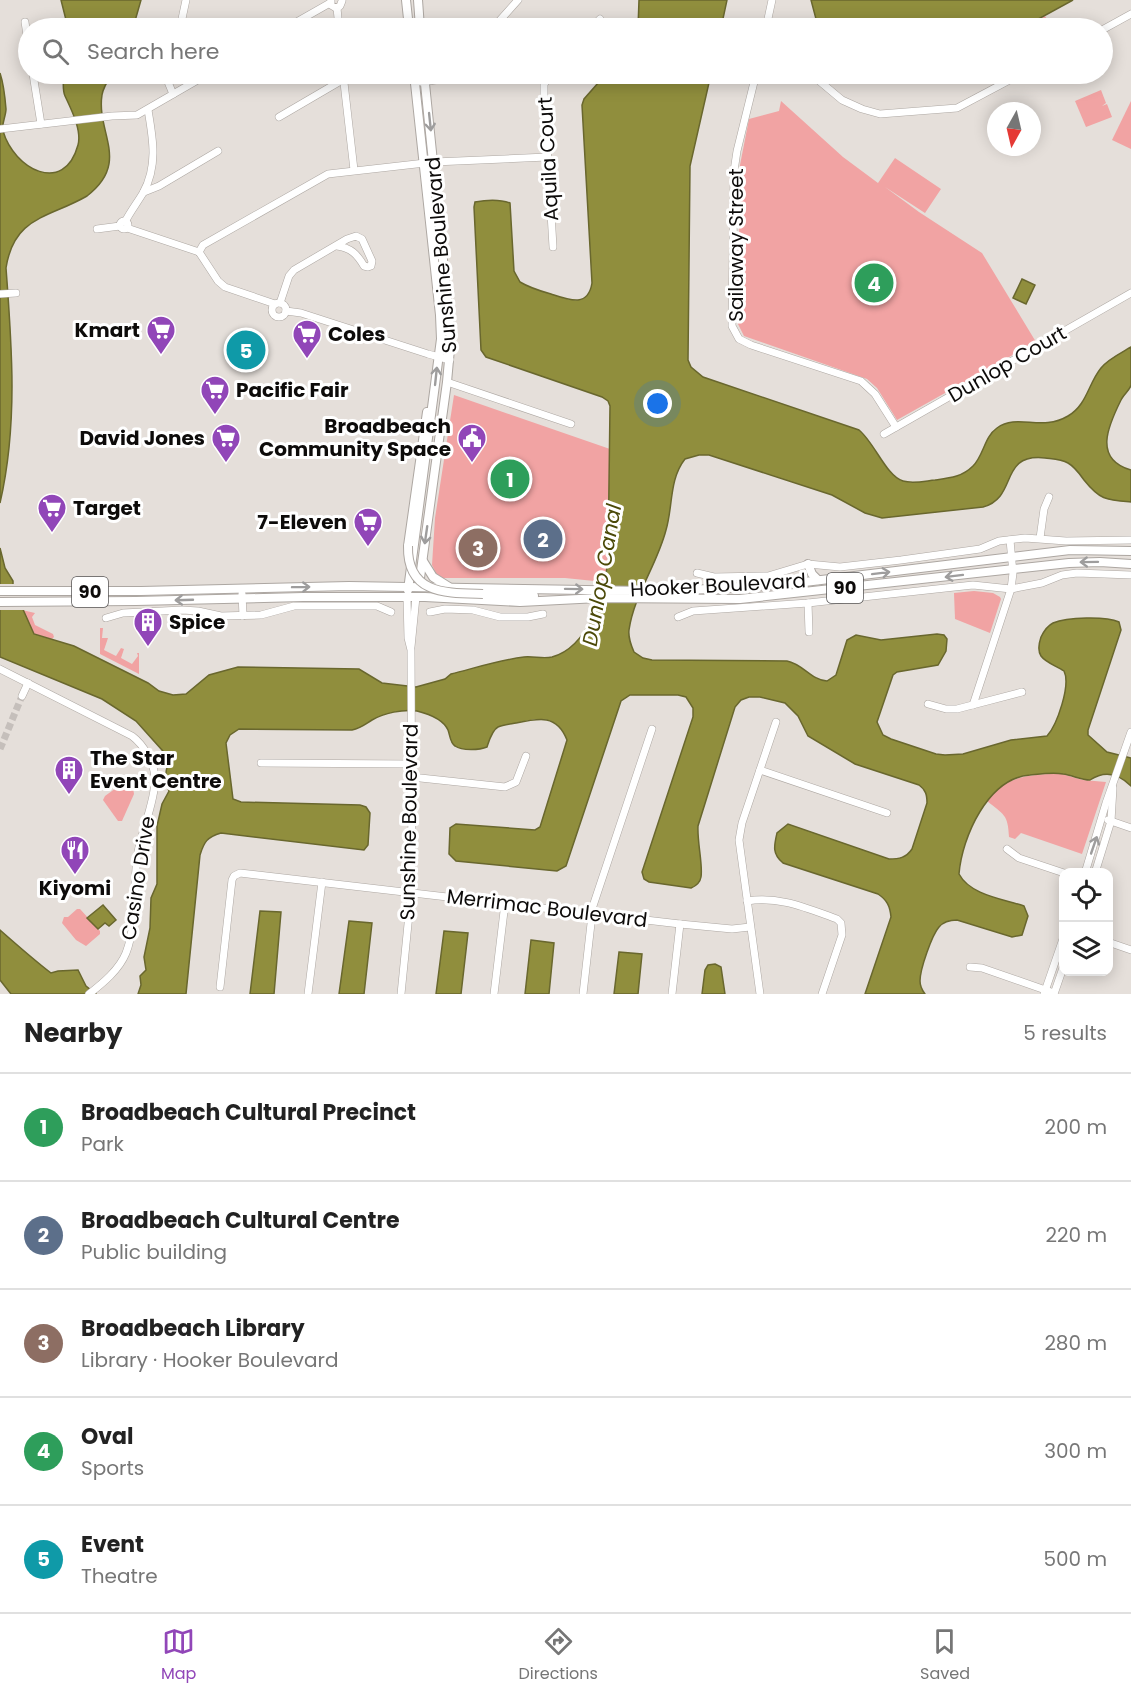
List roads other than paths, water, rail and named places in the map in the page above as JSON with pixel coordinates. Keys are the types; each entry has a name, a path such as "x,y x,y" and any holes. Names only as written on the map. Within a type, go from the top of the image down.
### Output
{"main road":[{"path":"406,0 408,18"},
{"path":"418,0 419,18"},
{"name":"Sunshine Boulevard","path":"412,597 408,587 441,339 416,84"},
{"name":"Sunshine Boulevard","path":"412,597 418,587 423,561 450,360 451,325 426,84"},
{"path":"434,395 427,411 418,464 408,546 411,568 422,582 436,591 534,596 549,600"},
{"name":"Hooker Boulevard","path":"0,591 449,587 644,594 802,582 1085,549 1131,551"},
{"path":"423,561 433,577 449,587"},
{"name":"Hooker Boulevard","path":"644,594 697,600 763,597 1085,562 1131,564"},
{"path":"808,564 812,574 818,580"},
{"path":"802,582 808,564"},
{"name":"Hooker Boulevard","path":"0,602 412,597 520,602 599,594"}],"street":[{"path":"306,18 333,4 341,5 342,1 351,0"},
{"path":"502,18 515,3 506,0"},
{"path":"768,18 772,0"},
{"path":"183,18 187,1"},
{"path":"1113,24 1131,15"},
{"path":"35,84 41,124"},
{"path":"169,84 173,94"},
{"path":"0,129 137,115 190,84"},
{"path":"279,117 331,84"},
{"path":"344,84 354,170"},
{"name":"Aquila Court","path":"544,84 553,247"},
{"name":"Sailaway Street","path":"754,84 734,171 732,326 739,339 751,345 861,381 875,394 896,427"},
{"path":"823,84 842,100 880,114 957,108 1002,84"},
{"path":"124,225 144,192 151,175 154,159 148,110"},
{"path":"144,192 159,186 218,151"},
{"path":"199,252 204,245 328,174 434,162 547,156"},
{"path":"97,229 124,225 199,252 218,281 225,287 285,306 286,311"},
{"path":"286,311 282,317 275,316 272,310 294,270 347,239 356,236 363,239 372,261 371,266 364,266 352,250 337,246"},
{"name":"Dunlop Court","path":"884,435 1131,293"},
{"path":"0,294 13,294"},
{"path":"286,311 301,313 450,360"},
{"path":"447,382 571,424"},
{"path":"1040,538 1044,509 1049,497"},
{"name":"Hooker Boulevard","path":"697,573 714,577 768,576 808,564 840,567 901,560 980,549 999,541 1010,540 1040,538 1066,541 1131,540"},
{"path":"972,705 1011,589 1010,540"},
{"name":"Hooker Boulevard","path":"678,617 693,611 808,603 973,585 1011,589 1042,583 1070,574 1131,575"},
{"path":"242,588 243,616"},
{"name":"Sunshine Boulevard","path":"401,994 412,892 411,650 408,638 412,597"},
{"path":"519,617 520,602"},
{"path":"808,603 809,632"},
{"path":"106,618 123,613 182,610 221,616 261,615 294,606 377,606 391,612"},
{"path":"430,612 445,609 469,609 500,617 543,614"},
{"name":"Casino Drive","path":"0,669 132,736 145,750 154,774 155,786 137,855 128,946 118,967 89,994"},
{"path":"22,696 28,683"},
{"path":"928,704 946,709 957,709 1022,692"},
{"path":"760,994 740,835 777,722"},
{"path":"583,994 592,913 652,729"},
{"path":"1087,868 1131,732"},
{"path":"411,777 505,787 516,782 526,756"},
{"path":"261,763 411,764"},
{"path":"760,770 887,813"},
{"path":"1097,868 1111,821 1113,785"},
{"path":"1103,818 1131,828"},
{"path":"1007,849 1019,858 1059,871"},
{"name":"Merrimac Boulevard","path":"220,987 232,880 236,874 244,873 680,924 732,929 750,927"},
{"path":"308,994 322,882"},
{"path":"747,901 774,899 839,921 843,929 842,935 822,994"},
{"path":"494,994 505,903"},
{"path":"672,994 680,924"},
{"path":"1113,944 1131,950"},
{"path":"1045,992 1059,951"},
{"path":"970,967 982,968 1045,992 1054,993 1060,976"}],"tunnel":[{"path":"0,749 22,696"}],"place":[{"name":"Oval","path":"874,283"},
{"name":"Event","path":"246,350"},
{"name":"Kmart","path":"161,356"},
{"name":"Coles","path":"307,360"},
{"name":"Pacific Fair","path":"215,416"},
{"name":"David Jones","path":"226,464"},
{"name":"Broadbeach Community Space","path":"472,464"},
{"name":"Broadbeach Cultural Precinct","path":"510,479"},
{"name":"Target","path":"52,534"},
{"name":"Broadbeach Cultural Centre","path":"543,539"},
{"name":"7-Eleven","path":"368,548"},
{"name":"Broadbeach Library","path":"478,548"},
{"name":"Spice","path":"148,648"},
{"name":"The Star Event Centre","path":"69,796"},
{"name":"Kiyomi","path":"75,876"}],"water label":[{"name":"Dunlop Canal","path":"602,575"}]}
